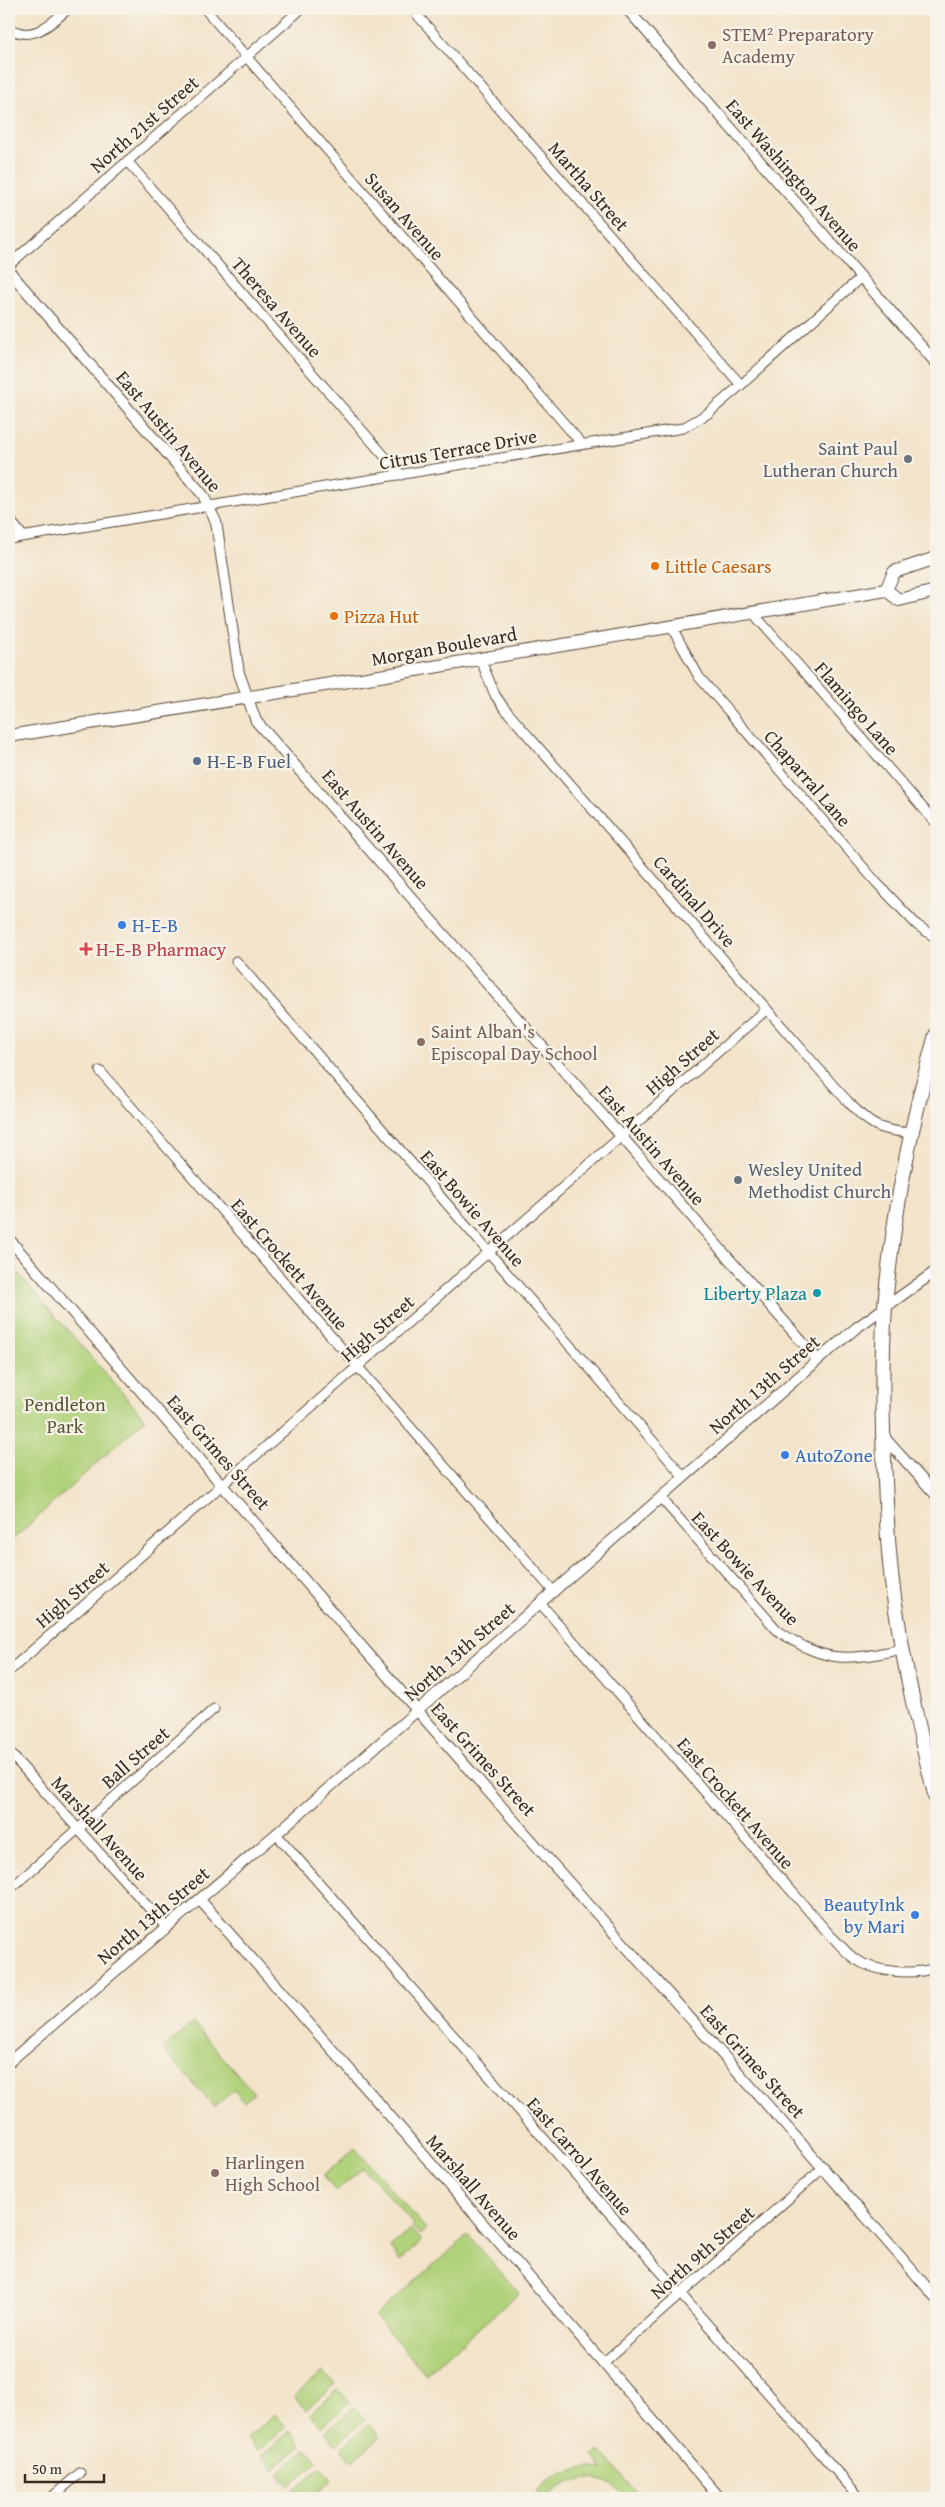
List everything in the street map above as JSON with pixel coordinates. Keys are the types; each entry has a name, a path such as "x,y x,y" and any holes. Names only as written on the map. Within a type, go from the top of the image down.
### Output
{"main road":[{"path":"936,558 894,572 886,590 899,600 936,591"},
{"name":"Morgan Boulevard","path":"9,736 886,590"},
{"path":"936,1035 912,1133 896,1225 885,1306 883,1436 889,1549 902,1648 936,1798"}],"street":[{"path":"9,28 29,34 43,31 68,9"},
{"name":"Susan Avenue","path":"205,9 582,444"},
{"name":"North 21st Street","path":"9,264 300,9"},
{"name":"Martha Street","path":"412,9 741,385"},
{"name":"East Washington Avenue","path":"626,9 936,363"},
{"name":"Theresa Avenue","path":"127,161 402,475"},
{"name":"East Austin Avenue","path":"9,271 203,495 210,507 216,522 239,673 256,721 818,1360"},
{"name":"Citrus Terrace Drive","path":"9,539 683,428 706,414 741,385 860,278"},
{"path":"9,519 23,536"},
{"name":"Flamingo Lane","path":"753,613 936,823"},
{"name":"Chaparral Lane","path":"671,626 699,677 876,882 918,925 936,938"},
{"name":"Cardinal Drive","path":"480,658 495,695 504,708 839,1092 870,1123 885,1131 912,1133"},
{"name":"East Bowie Avenue","path":"236,961 684,1477"},
{"name":"High Street","path":"9,1671 767,1008"},
{"name":"East Crockett Avenue","path":"100,1071 554,1592"},
{"name":"East Grimes Street","path":"9,1239 224,1484 418,1711 824,2167 936,2298"},
{"name":"North 13th Street","path":"9,2062 418,1711 818,1360 885,1306 936,1271"},
{"path":"883,1436 936,1495"},
{"name":"East Bowie Avenue","path":"661,1498 777,1630 799,1645 819,1655 842,1659 902,1648"},
{"name":"East Crockett Avenue","path":"540,1603 829,1934 856,1960 888,1971 924,1972 936,1968"},
{"name":"Ball Street","path":"9,1890 214,1709"},
{"name":"Marshall Avenue","path":"9,1752 166,1927"},
{"name":"East Carrol Avenue","path":"276,1834 860,2498"},
{"name":"Marshall Avenue","path":"200,1900 358,2079 720,2498"},
{"name":"North 9th Street","path":"603,2363 679,2293 824,2167"},
{"path":"51,2498 80,2473"}],"green space":[{"name":"Pendleton Park","path":"9,1263 145,1419 9,1543"},
{"path":"193,2023 254,2093 244,2102 234,2090 214,2107 163,2049"},
{"path":"355,2148 426,2229 420,2235 412,2226 414,2224 363,2168 337,2191 323,2176"},
{"path":"411,2229 422,2242 400,2261 390,2247"},
{"path":"468,2235 519,2293 426,2374 375,2316"},
{"path":"323,2371 335,2385 306,2410 294,2397"},
{"path":"338,2389 350,2402 321,2427 310,2414"},
{"path":"354,2407 365,2420 336,2445 325,2432"},
{"path":"275,2414 286,2427 258,2452 247,2439"},
{"path":"369,2424 380,2437 351,2462 340,2449"},
{"path":"290,2431 302,2445 273,2469 262,2456"},
{"path":"306,2449 317,2462 289,2487 277,2474"},
{"path":"600,2451 642,2498 629,2498 615,2486 591,2479 573,2482 564,2485 547,2496 533,2498 538,2490 554,2477 584,2468 603,2469 593,2456"},
{"path":"321,2467 332,2480 311,2498 299,2498 293,2491"}],"place":[{"name":"STEM² Preparatory Academy","path":"712,45"},
{"name":"Saint Paul Lutheran Church","path":"908,459"},
{"name":"Little Caesars","path":"655,566"},
{"name":"Pizza Hut","path":"334,616"},
{"name":"H-E-B Fuel","path":"197,761"},
{"name":"H-E-B","path":"122,925"},
{"name":"H-E-B Pharmacy","path":"86,949"},
{"name":"Saint Alban's Episcopal Day School","path":"421,1042"},
{"name":"Wesley United Methodist Church","path":"738,1180"},
{"name":"Liberty Plaza","path":"817,1293"},
{"name":"AutoZone","path":"785,1455"},
{"name":"BeautyInk by Mari","path":"915,1915"},
{"name":"Harlingen High School","path":"215,2173"}]}
